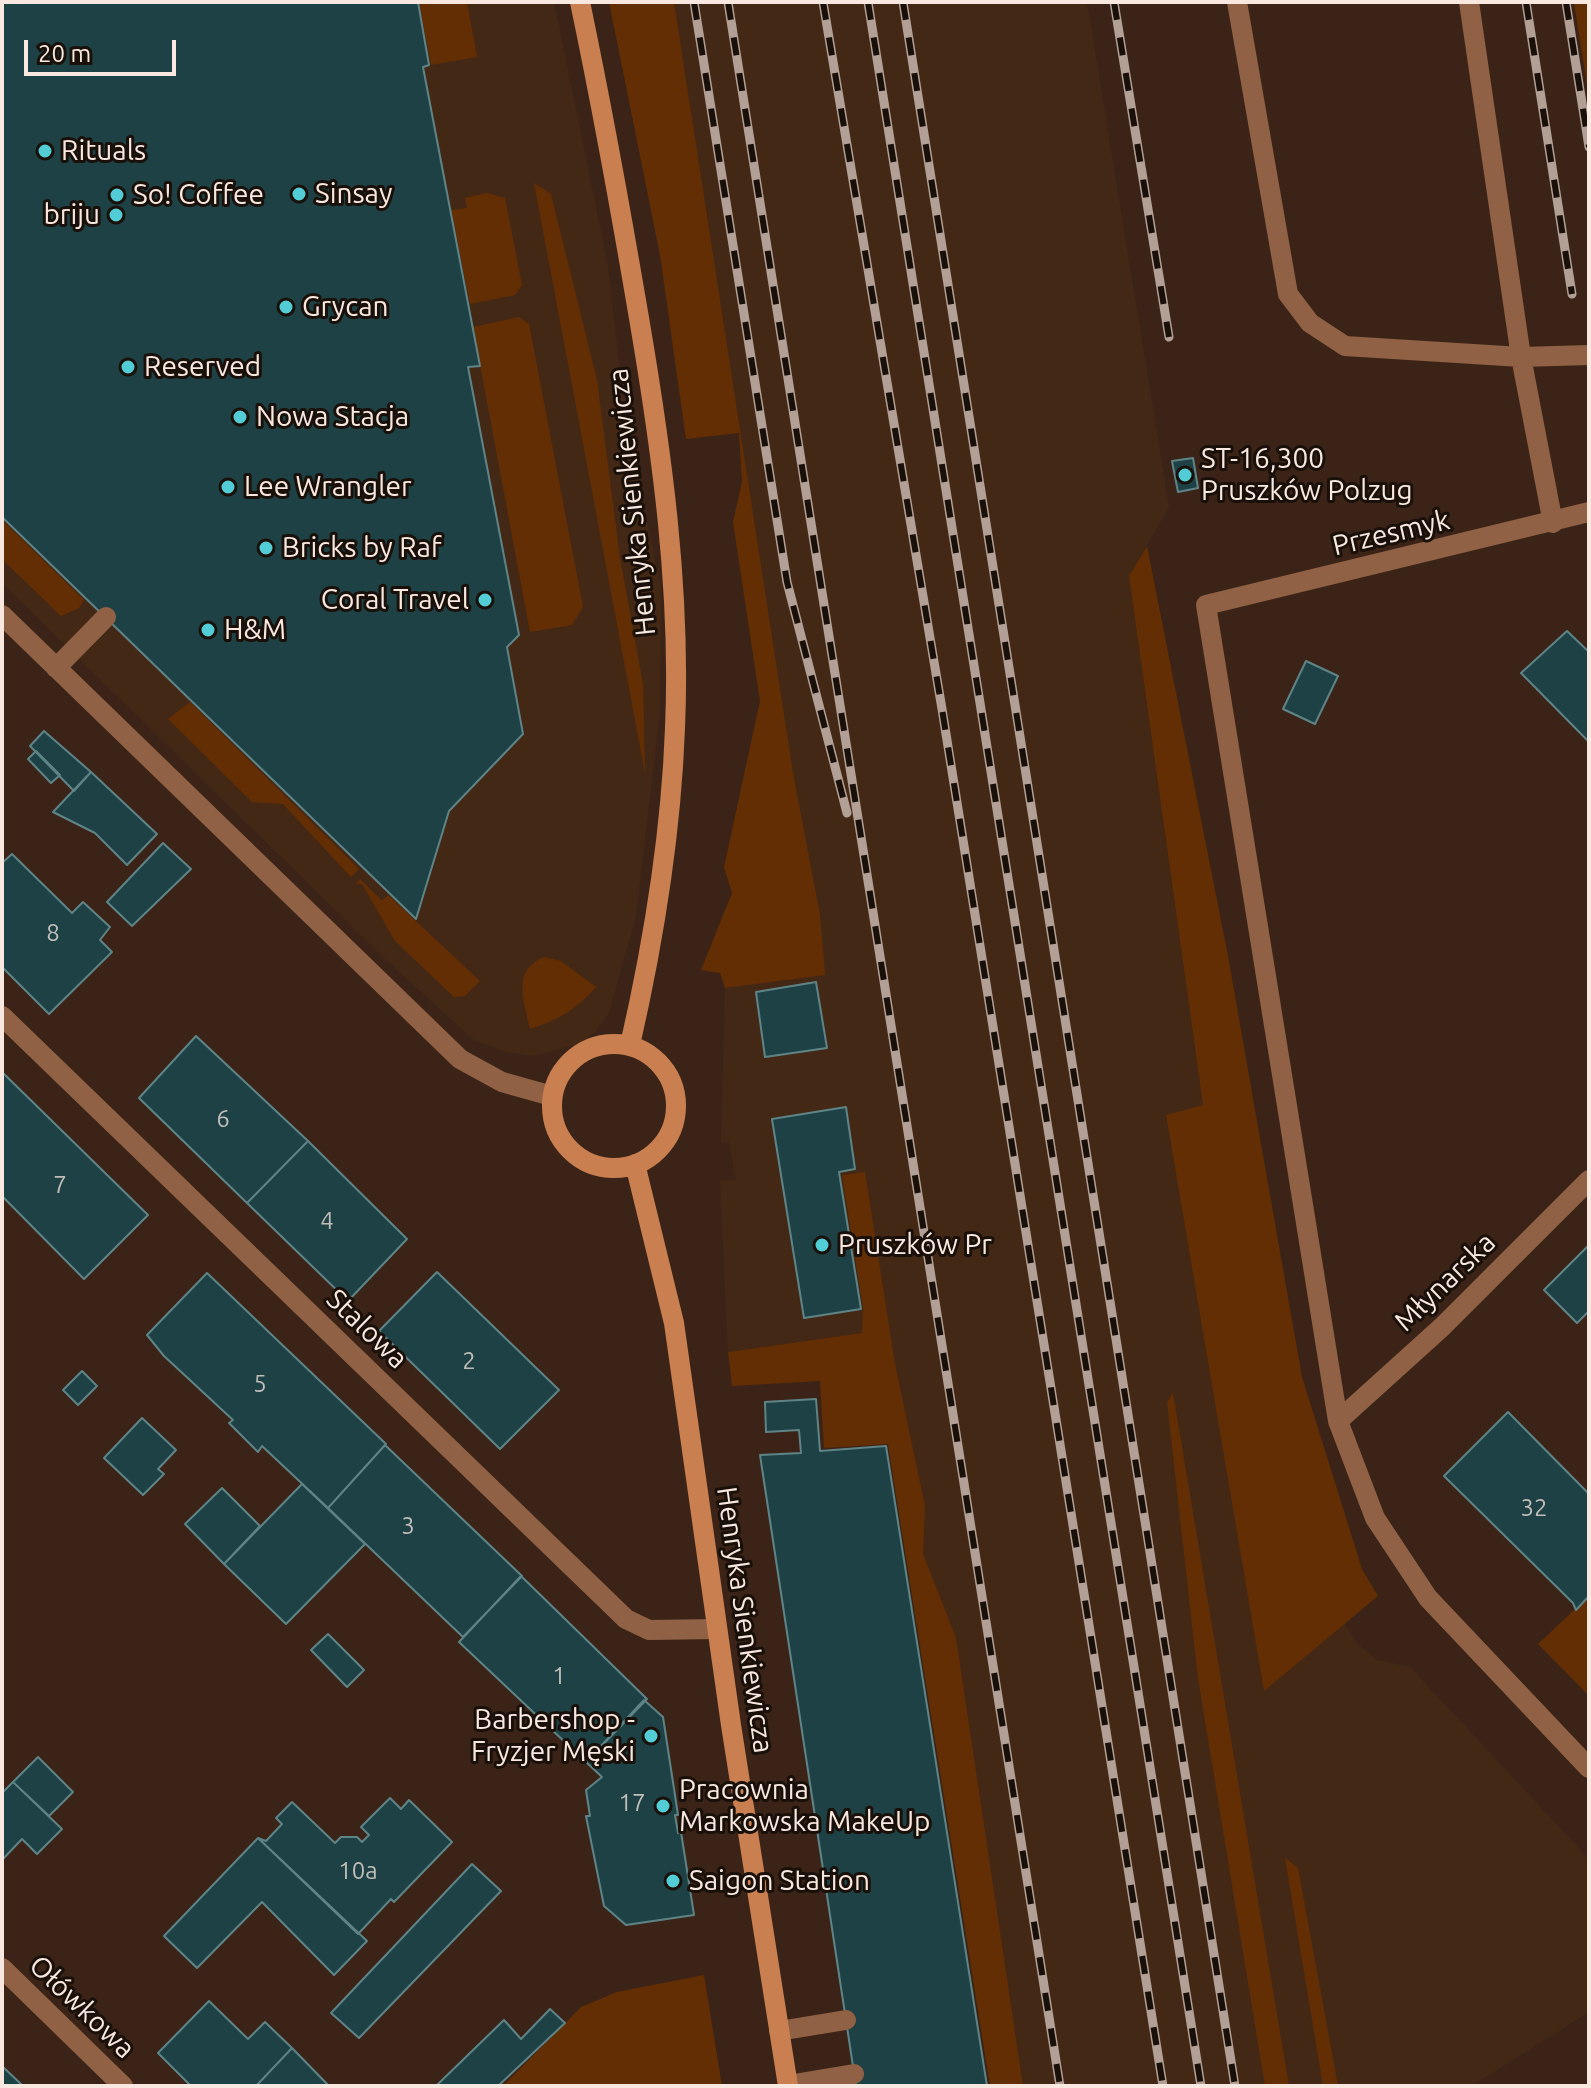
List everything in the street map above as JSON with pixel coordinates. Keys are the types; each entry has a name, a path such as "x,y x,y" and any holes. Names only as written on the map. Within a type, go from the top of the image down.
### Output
{"street":[{"name":"Henryka Sienkiewicza","path":"580,2 610,146 648,368 673,577 676,726 669,817 653,942 630,1045"},
{"path":"1237,2 1288,294 1310,323 1345,346 1521,357 1589,355"},
{"path":"1469,2 1521,357 1553,523"},
{"name":"Przesmyk","path":"1338,1421 1206,605 1589,512"},
{"path":"2,615 460,1059 502,1082 552,1096"},
{"path":"56,668 106,617"},
{"name":"Stalowa","path":"2,1016 626,1619 649,1630 717,1629"},
{"path":"609,1043 630,1045 650,1055 665,1071 674,1091 675,1114 669,1135 655,1153 635,1164 614,1168 593,1165 574,1154 561,1138 552,1117 552,1096 559,1076 571,1060 589,1049 609,1043"},
{"name":"Henryka Sienkiewicza","path":"635,1164 674,1323 717,1629 788,2086"},
{"name":"Młynarska","path":"1338,1421 1442,1327 1589,1180"},
{"path":"1338,1421 1375,1518 1428,1598 1589,1768"},
{"name":"Ołówkowa","path":"2,1968 123,2086"},
{"path":"779,2031 846,2020"},
{"path":"788,2086 854,2074"}],"shaded area":[{"name":"Nowa Stacja","path":"2,2 554,2 608,266 626,425 661,588 660,712 636,916 609,1013 595,1032 579,1044 532,1056 506,1052 474,1040 387,961 2,583"},
{"path":"419,2 467,2 477,57 431,65"},
{"path":"609,2 674,2 793,773 820,915 825,975 725,988 720,973 701,970 732,893 724,867 760,701 733,522 742,482 739,433 686,439 660,255"},
{"path":"674,2 1087,2 1169,507 1129,576 1203,1105 1166,1115 1264,1690 1343,1622 1357,1643 1377,1660 1410,1667 1589,1859 1589,2012 1472,2086 998,2086 890,1428 862,1333 728,1352 720,1181 736,1180 729,1142 721,1143 725,988 802,978 746,551 739,433"},
{"path":"1574,2 1589,2 1589,98"},
{"path":"534,183 551,194 597,380 620,558 643,684 645,773"},
{"path":"487,193 505,198 522,285 515,295 470,304 451,210 467,208 465,198"},
{"path":"519,317 529,324 583,607 572,625 530,632 473,327"},
{"path":"2,520 84,600 79,608 61,616 2,559"},
{"path":"1147,546 1228,956 1302,1377 1362,1569 1378,1596 1264,1691 1166,1115 1203,1105 1129,576"},
{"path":"190,702 359,869 351,877 283,804 252,802 168,719"},
{"path":"360,879 382,901 388,895 480,981 465,996 454,997 395,941 362,884 356,884"},
{"path":"544,957 561,961 596,987 566,1013 530,1029 523,997 523,978 534,963"},
{"path":"865,1172 895,1364 925,1506 923,1554 956,1638 1023,2086 990,2086 888,1444 824,1448 820,1381 732,1386 728,1352 862,1333 863,1307 842,1175"},
{"path":"1173,1393 1289,2086 1265,2086 1198,1678 1167,1402"},
{"path":"1589,1596 1589,1696 1538,1644"},
{"path":"1285,1858 1298,1868 1338,2086 1323,2086"},
{"path":"704,1975 722,2086 503,2086 581,2007 617,1992"}],"building":[{"name":"Nowa Stacja","path":"2,2 418,2 429,65 423,67 480,366 468,367 519,635 507,647 523,734 449,811 416,919 2,517"},
{"name":"ST-16,300 Pruszków Polzug","path":"1193,458 1198,488 1178,492 1172,461"},
{"path":"1567,631 1589,652 1589,742 1521,673"},
{"path":"1306,661 1338,676 1315,724 1283,709"},
{"path":"44,731 91,772 74,791 30,746"},
{"path":"36,751 60,775 51,783 28,759"},
{"path":"91,772 157,834 127,865 95,833 53,812"},
{"path":"163,843 191,869 132,926 107,902"},
{"path":"12,854 72,913 83,902 110,927 100,940 112,952 49,1014 2,967 2,863"},
{"path":"816,982 827,1048 765,1057 756,992"},
{"path":"196,1036 308,1141 247,1203 139,1098"},
{"path":"2,1072 148,1215 84,1279 2,1196"},
{"name":"Pruszków Pr","path":"846,1107 855,1169 839,1172 861,1309 804,1318 772,1119"},
{"path":"308,1141 407,1239 348,1301 247,1203"},
{"path":"1589,1245 1589,1311 1577,1323 1544,1290"},
{"path":"437,1272 559,1390 500,1449 379,1331"},
{"path":"207,1273 386,1444 328,1508 262,1446 258,1452 229,1423 233,1420 164,1356 147,1335"},
{"path":"82,1371 97,1386 78,1405 63,1390"},
{"path":"816,1399 820,1451 886,1446 987,2086 856,2086 760,1455 801,1453 799,1430 766,1432 765,1402"},
{"path":"1508,1412 1589,1494 1589,1596 1576,1610 1573,1603 1444,1476"},
{"path":"142,1418 176,1450 158,1469 164,1474 143,1495 104,1458"},
{"path":"385,1445 522,1576 463,1637 328,1508"},
{"path":"302,1484 365,1544 286,1624 224,1564"},
{"path":"222,1488 260,1526 224,1564 185,1524"},
{"path":"521,1576 647,1699 586,1762 459,1642"},
{"path":"328,1634 364,1670 347,1687 311,1650"},
{"path":"644,1700 663,1717 678,1815 675,1815 678,1833 681,1832 694,1915 626,1925 604,1906 586,1816 590,1816 586,1790 602,1777 586,1762"},
{"path":"38,1757 73,1792 49,1816 13,1782"},
{"path":"13,1782 62,1829 37,1854 22,1839 2,1860 2,1793"},
{"path":"390,1798 401,1809 409,1800 452,1842 358,1934 258,1838 266,1841 282,1824 276,1818 292,1802 335,1843 341,1837 357,1837 362,1842 369,1835 361,1827"},
{"path":"258,1838 367,1941 334,1975 262,1902 197,1968 164,1936"},
{"path":"472,1864 501,1891 359,2038 331,2013"},
{"path":"209,2001 248,2039 265,2022 292,2048 256,2086 191,2086 158,2053"},
{"path":"550,2009 565,2023 498,2086 436,2086 504,2020 521,2039"},
{"path":"292,2048 329,2086 256,2086"},
{"path":"2,2066 22,2085 21,2086 2,2086"}],"railway":[{"path":"694,2 787,582 847,813"},
{"path":"728,2 1060,2086"},
{"path":"823,2 942,709 1163,2086"},
{"path":"868,2 1201,2086"},
{"path":"903,2 1235,2086"},
{"path":"1114,2 1169,337"},
{"path":"1526,2 1572,294"},
{"path":"1566,2 1589,147"}],"place":[{"name":"Rituals","path":"45,151"},
{"name":"Sinsay","path":"299,194"},
{"name":"So! Coffee","path":"117,195"},
{"name":"briju","path":"116,215"},
{"name":"Grycan","path":"286,307"},
{"name":"Reserved","path":"128,367"},
{"name":"Nowa Stacja","path":"240,417"},
{"name":"ST-16,300 Pruszków Polzug","path":"1185,475"},
{"name":"Lee Wrangler","path":"228,487"},
{"name":"Bricks by Raf","path":"266,548"},
{"name":"Coral Travel","path":"485,600"},
{"name":"H&M","path":"208,630"},
{"name":"Pruszków Pr","path":"822,1245"},
{"name":"Barbershop - Fryzjer Męski","path":"651,1736"},
{"name":"Pracownia Markowska MakeUp","path":"663,1806"},
{"name":"Saigon Station","path":"673,1881"}]}
